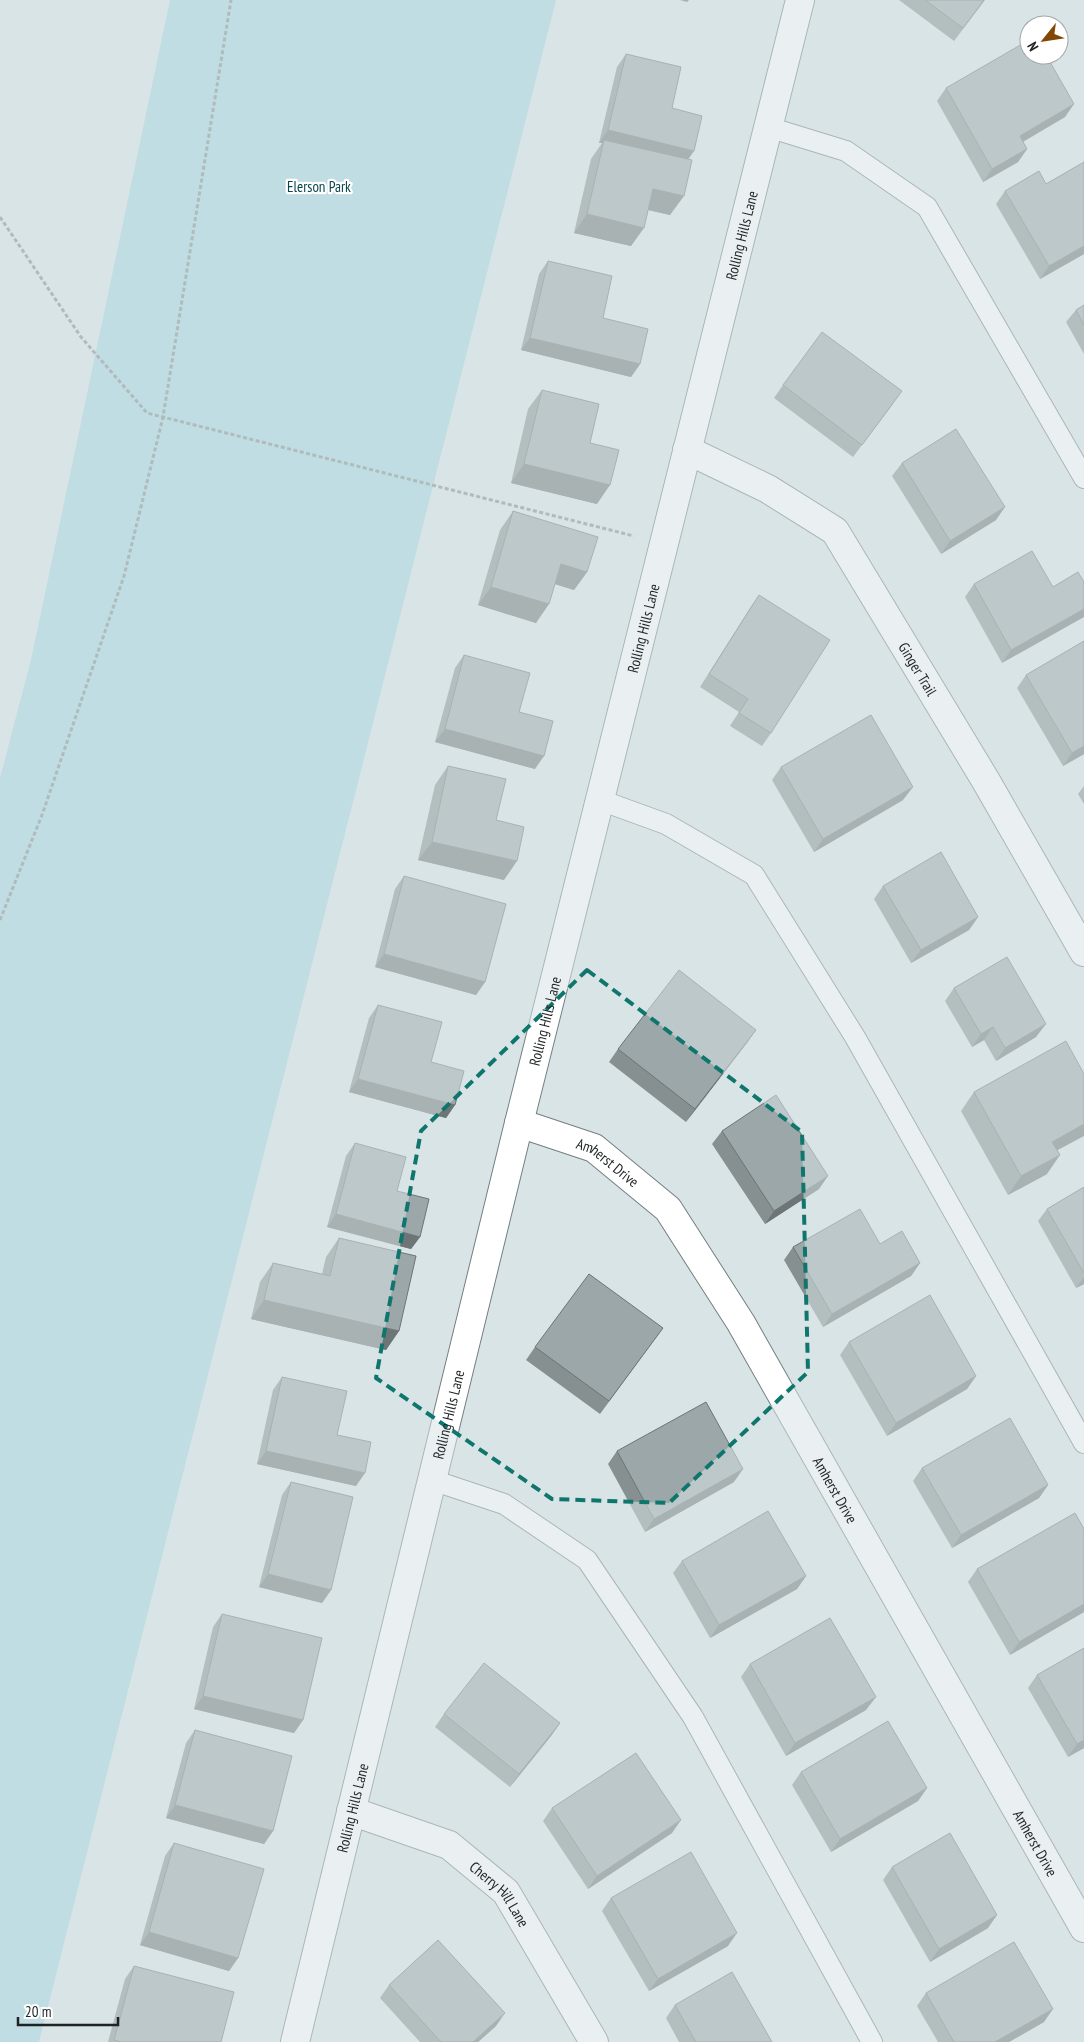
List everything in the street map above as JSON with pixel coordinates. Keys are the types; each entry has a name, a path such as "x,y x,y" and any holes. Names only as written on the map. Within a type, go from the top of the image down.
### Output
{"street":[{"name":"Rolling Hills Lane","path":"294,2042 519,1123 800,0"},
{"name":"Ginger Trail","path":"688,450 768,489 835,531 986,781 1084,952"},
{"name":"Amherst Drive","path":"519,1123 594,1148 668,1209 741,1323 1084,1928"},
{"name":"Cherry Hill Lane","path":"351,1811 449,1845 506,1892 594,2042"}],"lane":[{"path":"768,127 846,151 927,207 1084,478"},
{"path":"600,800 666,824 754,875 855,1037 1084,1443"},
{"path":"432,1480 504,1504 587,1560 693,1717 872,2042"}],"path":[{"path":"0,920 42,814 124,576 163,417 231,0"},
{"path":"0,217 81,337 147,413 664,543"}],"highlighted area":[{"path":"587,970 802,1132 808,1372 669,1503 552,1499 376,1378 421,1131"}],"green space":[{"name":"Elerson Park","path":"170,0 556,0 39,2042 0,2042 0,778 31,660"}],"building":[{"path":"925,0 984,0 963,28"},
{"path":"1019,46 1019,65 1052,65 1074,104 1020,136 1027,149 992,169 946,88"},
{"path":"626,54 681,67 672,108 702,116 694,151 608,130"},
{"path":"604,140 692,160 684,196 653,189 644,228 587,214"},
{"path":"1084,162 1084,246 1049,266 1005,191 1039,171 1046,184"},
{"path":"548,261 612,276 603,318 648,329 640,364 530,338"},
{"path":"1084,305 1084,325 1076,310"},
{"path":"822,332 902,391 862,445 783,385"},
{"path":"542,390 599,404 590,443 619,450 610,485 524,464"},
{"path":"956,429 1005,507 950,541 902,463"},
{"path":"513,511 598,537 587,572 561,564 549,604 491,587"},
{"path":"1032,551 1053,587 1078,572 1084,582 1084,609 1011,650 974,584"},
{"path":"759,595 830,640 771,733 739,713 748,699 709,674"},
{"path":"1084,641 1084,746 1072,753 1026,675"},
{"path":"464,655 530,673 519,712 553,721 544,756 445,729"},
{"path":"871,715 913,787 823,839 781,767"},
{"path":"448,766 506,779 496,820 524,827 517,861 432,842"},
{"path":"941,852 978,917 921,950 883,886"},
{"path":"404,876 506,904 485,982 384,954"},
{"path":"1007,957 1046,1024 1005,1048 993,1027 981,1034 954,988"},
{"path":"679,970 756,1030 695,1109 618,1049"},
{"path":"378,1005 442,1022 431,1062 464,1071 455,1105 358,1079"},
{"path":"1066,1041 1084,1074 1084,1124 1052,1142 1060,1155 1021,1176 974,1092"},
{"path":"776,1095 828,1176 774,1211 722,1131"},
{"path":"355,1143 406,1157 397,1191 429,1199 420,1237 336,1214"},
{"path":"1084,1187 1084,1273 1047,1209"},
{"path":"860,1209 880,1244 902,1231 920,1263 832,1314 793,1247"},
{"path":"339,1238 416,1256 399,1331 264,1300 273,1263 330,1276"},
{"path":"589,1274 663,1328 609,1401 535,1347"},
{"path":"930,1295 976,1376 896,1423 849,1342"},
{"path":"282,1377 347,1391 337,1435 371,1442 365,1473 266,1451"},
{"path":"706,1402 743,1469 654,1519 617,1451"},
{"path":"1010,1418 1048,1485 961,1535 922,1468"},
{"path":"291,1482 353,1497 331,1590 268,1574"},
{"path":"768,1511 806,1576 719,1625 682,1561"},
{"path":"1075,1513 1084,1529 1084,1604 1019,1642 977,1569"},
{"path":"222,1614 322,1638 303,1720 203,1696"},
{"path":"830,1618 876,1697 795,1743 750,1664"},
{"path":"1084,1648 1084,1740 1077,1744 1037,1675"},
{"path":"484,1663 560,1723 519,1774 444,1714"},
{"path":"888,1721 927,1788 840,1839 801,1772"},
{"path":"195,1730 292,1756 273,1831 175,1805"},
{"path":"636,1753 681,1820 597,1876 552,1808"},
{"path":"950,1833 997,1915 939,1949 892,1867"},
{"path":"174,1843 264,1869 238,1958 149,1932"},
{"path":"691,1852 737,1933 658,1979 611,1898"},
{"path":"438,1940 505,2013 473,2042 441,2042 389,1985"},
{"path":"1014,1942 1053,2009 995,2042 954,2042 926,1993"},
{"path":"134,1966 234,1992 221,2042 121,2042 114,2040"},
{"path":"732,1972 772,2042 696,2042 675,2005"}]}
